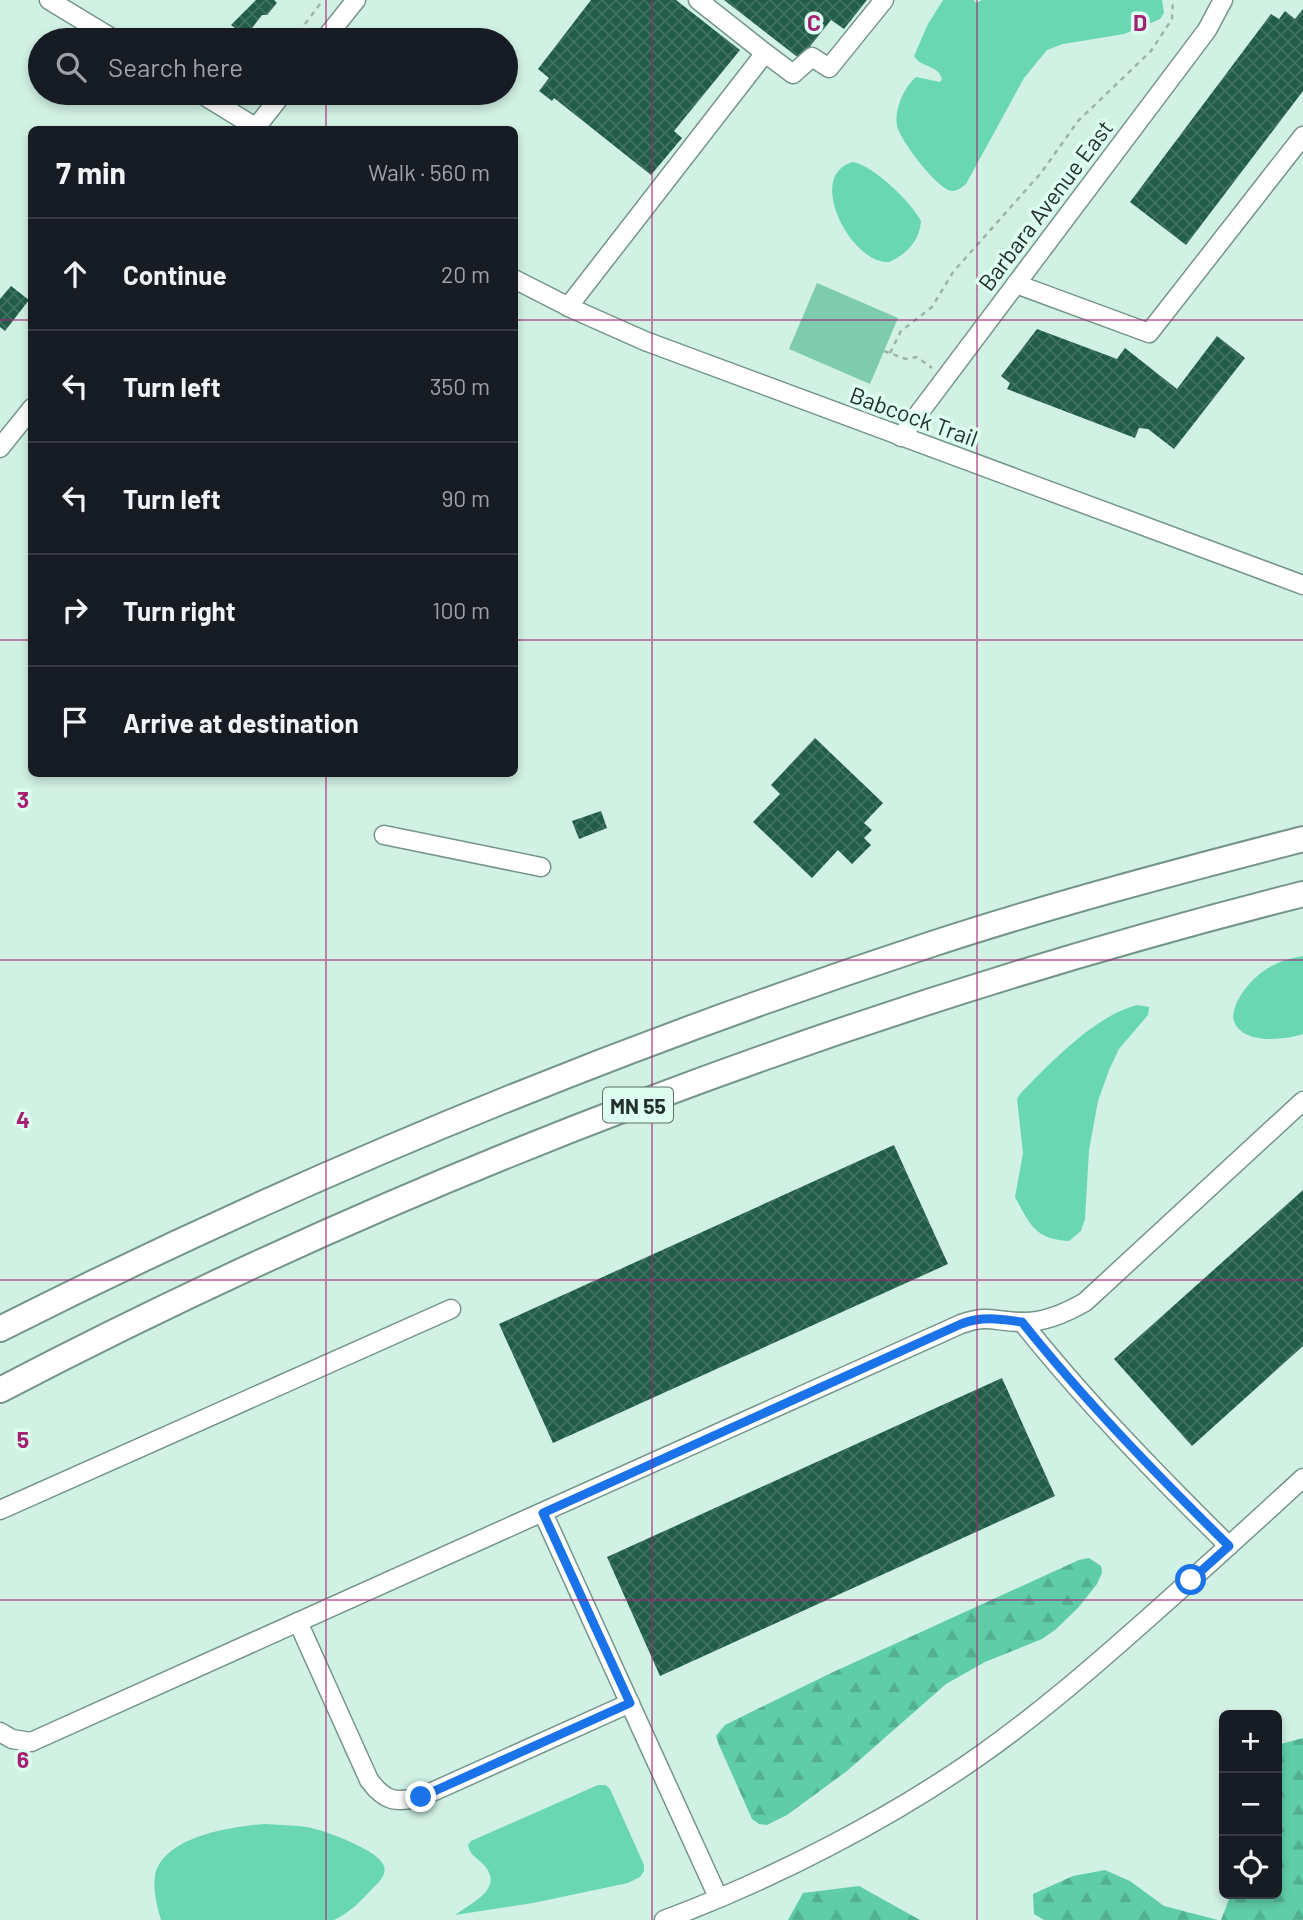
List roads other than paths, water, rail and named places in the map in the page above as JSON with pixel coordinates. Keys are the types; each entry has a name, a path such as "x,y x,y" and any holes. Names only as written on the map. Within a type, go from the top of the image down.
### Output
{"highway":[{"name":"MN 55","path":"0,1329 302,1185 509,1097 617,1055 966,933 1157,877 1303,839"},
{"name":"MN 55","path":"0,1390 164,1308 321,1235 484,1166 705,1079 1014,975 1303,894"}],"street":[{"path":"49,0 95,28"},
{"path":"334,28 356,0"},
{"path":"698,0 793,74 812,57 829,68 884,0"},
{"name":"Barbara Avenue East","path":"901,437 1207,30 1223,0"},
{"path":"568,307 765,53"},
{"path":"219,105 252,126"},
{"path":"259,126 274,105"},
{"path":"1016,284 1149,333 1303,136"},
{"name":"Babcock Trail","path":"518,281 568,307 645,341 1303,585"},
{"path":"0,448 28,413"},
{"path":"384,835 541,867"},
{"path":"0,1732 12,1739 31,1742 961,1324 977,1318 1022,1322 1068,1312 1084,1302 1303,1101"},
{"path":"0,1510 451,1309"},
{"path":"1022,1322 1065,1374 1182,1500 1229,1546"},
{"path":"664,1920 862,1828 982,1754 1057,1697 1303,1478"},
{"path":"543,1513 718,1897"},
{"path":"298,1622 369,1780 377,1791 388,1799 401,1802 421,1797 630,1703"}]}
